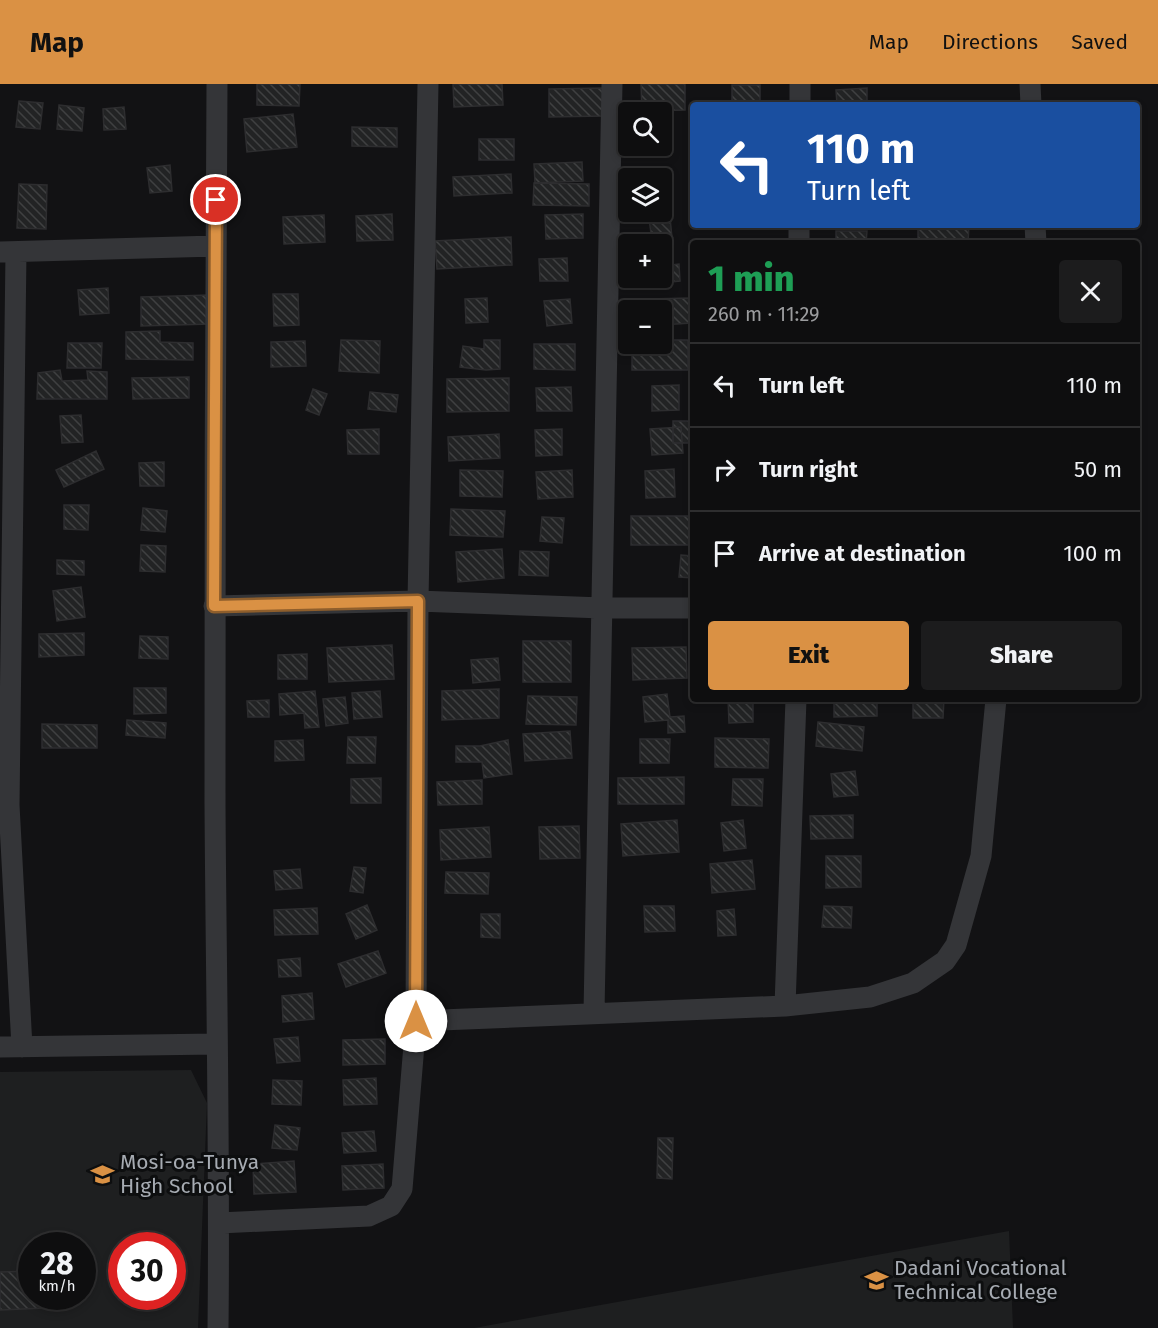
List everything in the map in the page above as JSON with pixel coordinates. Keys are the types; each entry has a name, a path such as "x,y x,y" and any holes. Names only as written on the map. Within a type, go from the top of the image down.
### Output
{"street":[{"path":"217,84 214,606 218,1328"},
{"path":"219,1223 369,1215 391,1206 402,1189 416,1021 418,601 428,84"},
{"path":"594,1012 612,84"},
{"path":"800,84 800,102"},
{"path":"1030,84 1031,102"},
{"path":"22,1047 4,811 8,252 216,246"},
{"path":"214,606 418,601 602,608 690,608"},
{"path":"785,1005 796,702"},
{"path":"416,1021 785,1005 870,997 913,983 945,960 956,945 981,856 996,702"},
{"path":"0,1047 216,1044"}],"shaded area":[{"name":"Mosi-oa-Tunya High School","path":"191,1070 207,1103 198,1328 0,1328 0,1072"},
{"name":"Dadani Vocational Technical College","path":"1009,1231 1013,1328 474,1328"}],"building":[{"path":"257,84 300,84 299,106 257,105"},
{"path":"453,84 502,84 503,105 454,107"},
{"path":"641,84 685,84 685,110 672,110 672,102 642,102"},
{"path":"732,85 760,85 760,102 732,102"},
{"path":"604,88 604,116 549,117 549,89"},
{"path":"867,88 867,102 837,102 836,90"},
{"path":"19,101 43,103 40,129 16,127"},
{"path":"59,105 84,108 82,131 57,129"},
{"path":"124,107 126,129 104,130 103,109"},
{"path":"293,114 297,147 247,152 244,119"},
{"path":"352,127 397,128 397,147 352,146"},
{"path":"479,139 514,139 514,160 479,160"},
{"path":"582,162 583,181 535,183 534,164"},
{"path":"170,165 172,191 150,193 147,168"},
{"path":"511,174 512,193 454,196 453,177"},
{"path":"534,183 589,184 589,206 533,205"},
{"path":"19,184 47,185 46,229 17,228"},
{"path":"392,214 393,240 357,241 356,216"},
{"path":"583,214 583,238 546,239 545,215"},
{"path":"324,215 325,242 284,244 283,217"},
{"path":"649,222 670,222 672,234 651,234"},
{"path":"918,228 969,228 968,240 918,240"},
{"path":"836,231 867,231 866,240 836,240"},
{"path":"511,237 512,265 437,269 435,241"},
{"path":"567,258 568,281 540,281 539,259"},
{"path":"679,264 680,281 672,282 672,265"},
{"path":"108,288 109,313 80,315 78,290"},
{"path":"273,294 298,294 299,325 274,326"},
{"path":"209,295 210,324 141,326 141,297"},
{"path":"487,298 488,322 466,323 465,299"},
{"path":"690,298 690,323 672,324 672,300 649,300"},
{"path":"570,299 572,323 547,326 544,301"},
{"path":"160,331 160,342 193,343 193,360 126,359 126,332"},
{"path":"341,340 380,341 379,373 339,371"},
{"path":"484,340 500,340 500,369 460,367 463,346 484,349"},
{"path":"672,340 688,340 688,370 632,370 632,354 672,354"},
{"path":"305,341 306,366 271,367 271,342"},
{"path":"68,343 102,343 101,368 67,368"},
{"path":"534,344 575,344 575,370 534,369"},
{"path":"60,370 62,381 88,380 87,371 107,372 107,399 37,399 38,373"},
{"path":"189,377 189,398 133,399 132,378"},
{"path":"509,378 509,411 447,412 447,379"},
{"path":"679,385 679,410 652,411 652,386"},
{"path":"571,387 572,411 537,411 536,388"},
{"path":"313,389 327,394 319,415 306,410"},
{"path":"370,392 398,395 396,412 368,409"},
{"path":"81,415 83,442 62,443 60,416"},
{"path":"673,421 690,421 690,443 673,443"},
{"path":"681,427 683,453 652,455 650,429"},
{"path":"379,429 379,454 348,454 347,430"},
{"path":"562,429 562,455 536,456 535,430"},
{"path":"499,434 500,458 449,461 448,437"},
{"path":"96,451 104,469 64,487 56,470"},
{"path":"164,462 164,486 140,486 139,463"},
{"path":"674,469 675,497 646,498 645,471"},
{"path":"460,470 503,471 502,497 460,496"},
{"path":"572,470 573,497 538,499 536,472"},
{"path":"64,505 89,505 88,530 64,529"},
{"path":"143,508 167,511 165,532 141,530"},
{"path":"451,509 505,511 503,537 450,535"},
{"path":"631,516 690,516 690,545 631,545"},
{"path":"542,517 564,518 562,543 540,541"},
{"path":"141,545 166,546 165,572 140,571"},
{"path":"502,549 504,578 458,582 456,552"},
{"path":"520,551 549,552 548,576 519,575"},
{"path":"681,555 690,556 690,578 679,577"},
{"path":"57,560 84,561 84,575 57,574"},
{"path":"81,587 85,617 57,621 53,591"},
{"path":"84,633 84,655 39,657 39,634"},
{"path":"140,636 168,637 168,659 139,658"},
{"path":"523,641 571,641 571,682 523,682"},
{"path":"392,645 394,679 329,682 327,648"},
{"path":"686,647 687,678 633,680 632,648"},
{"path":"307,654 307,679 278,679 278,655"},
{"path":"498,658 500,680 473,683 471,660"},
{"path":"134,688 166,688 166,713 134,714"},
{"path":"499,689 499,718 442,720 442,691"},
{"path":"315,691 319,727 305,728 304,713 280,715 279,694"},
{"path":"380,691 382,717 354,719 352,693"},
{"path":"667,694 670,717 684,716 685,732 668,733 668,720 645,722 643,697"},
{"path":"528,696 577,697 576,725 526,724"},
{"path":"345,697 348,723 326,726 323,699"},
{"path":"269,700 269,717 248,717 247,701"},
{"path":"728,702 753,702 753,722 729,723"},
{"path":"834,702 877,702 877,716 834,717"},
{"path":"913,702 944,702 943,718 913,718"},
{"path":"127,720 166,723 165,738 126,735"},
{"path":"818,722 864,727 862,751 816,746"},
{"path":"42,724 97,725 97,748 42,748"},
{"path":"570,731 572,758 525,761 523,734"},
{"path":"348,737 376,737 375,763 347,763"},
{"path":"715,738 769,739 768,768 715,767"},
{"path":"640,739 670,739 669,763 640,763"},
{"path":"303,740 304,760 275,761 275,741"},
{"path":"508,740 512,774 484,778 482,762 456,762 456,746 480,746"},
{"path":"855,771 858,795 834,797 831,774"},
{"path":"684,777 684,804 618,804 618,778"},
{"path":"381,778 381,803 351,803 351,779"},
{"path":"733,779 763,779 762,806 732,805"},
{"path":"482,780 482,804 438,805 437,782"},
{"path":"853,815 853,838 811,839 810,816"},
{"path":"677,820 679,852 623,856 621,824"},
{"path":"743,820 746,848 724,851 721,823"},
{"path":"579,826 580,858 540,859 539,827"},
{"path":"489,827 491,857 441,860 440,830"},
{"path":"826,856 861,856 861,887 826,888"},
{"path":"752,860 755,889 712,893 710,864"},
{"path":"354,867 366,868 363,893 350,891"},
{"path":"300,869 302,888 276,890 274,871"},
{"path":"446,872 489,873 488,894 445,893"},
{"path":"367,905 377,930 356,939 346,914"},
{"path":"644,906 674,906 675,931 645,932"},
{"path":"824,906 852,907 851,928 822,927"},
{"path":"317,908 318,934 275,935 274,910"},
{"path":"734,909 736,935 718,936 717,911"},
{"path":"481,914 500,914 500,938 481,937"},
{"path":"378,951 386,973 346,987 338,964"},
{"path":"300,958 301,976 279,977 278,960"},
{"path":"312,993 314,1019 283,1022 282,996"},
{"path":"298,1037 300,1061 277,1063 274,1039"},
{"path":"385,1039 385,1064 343,1065 343,1040"},
{"path":"376,1078 377,1104 344,1105 343,1080"},
{"path":"273,1080 302,1081 301,1105 272,1104"},
{"path":"275,1125 300,1128 297,1150 272,1148"},
{"path":"374,1131 376,1151 344,1153 342,1133"},
{"path":"658,1138 673,1138 672,1179 657,1178"},
{"path":"294,1161 296,1192 254,1194 253,1164"},
{"path":"383,1164 384,1188 343,1190 342,1166"},
{"path":"18,1271 18,1309 0,1310 0,1272"}],"place":[{"name":"Mosi-oa-Tunya High School","path":"102,1174"},
{"name":"Dadani Vocational Technical College","path":"876,1280"}],"route":[{"path":"216,200 214,606 418,601 416,1021"}]}
